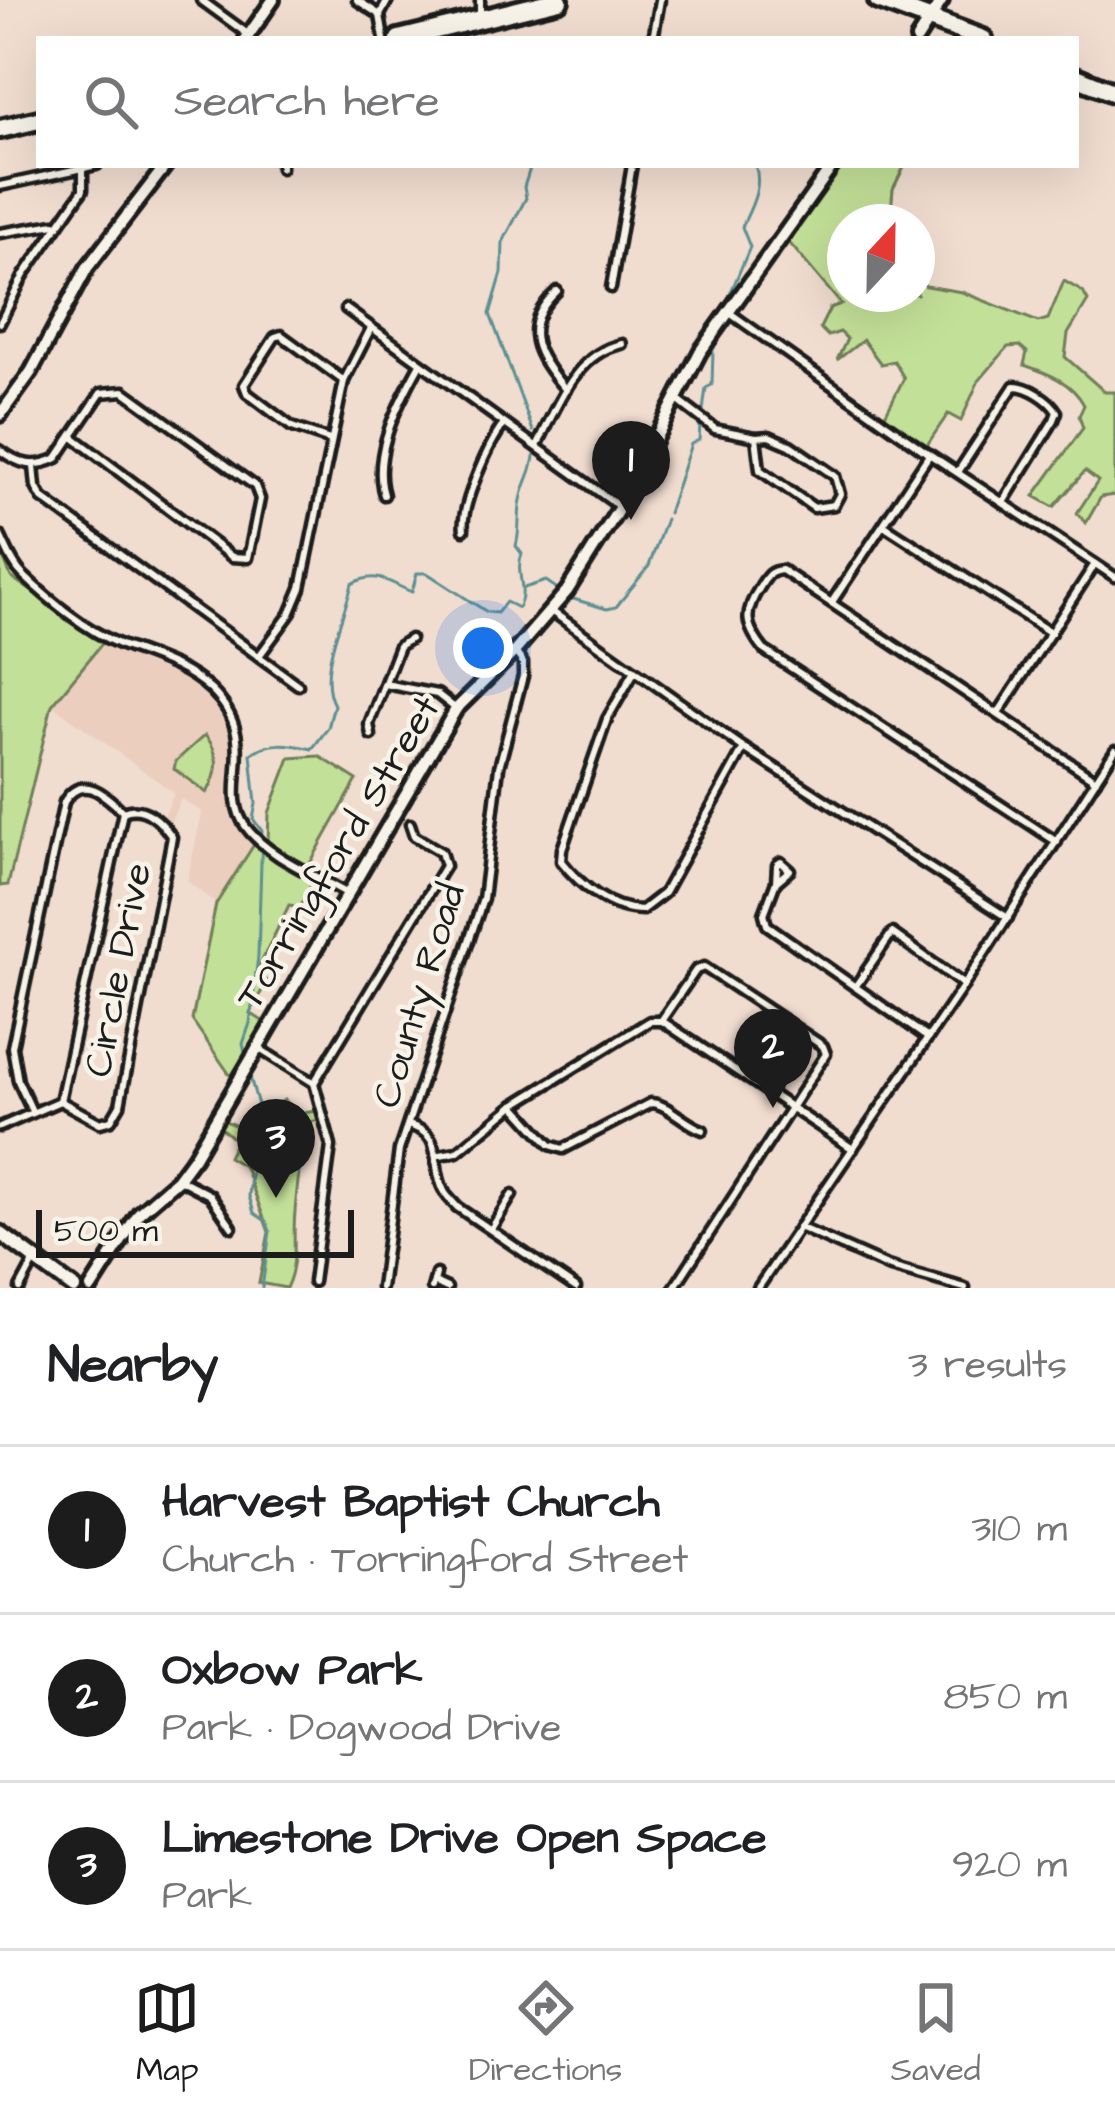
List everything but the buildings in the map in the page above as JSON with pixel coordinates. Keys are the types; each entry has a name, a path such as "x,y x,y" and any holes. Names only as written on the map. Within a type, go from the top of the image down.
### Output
{"highway":[{"path":"407,36 480,10 559,0"},
{"path":"878,0 974,36"},
{"path":"1079,78 1115,93"},
{"path":"0,129 36,121"}],"main road":[{"path":"249,36 273,0"},
{"path":"919,36 942,0"},
{"path":"0,415 31,372 87,268 164,168"},
{"name":"Torringford Street","path":"87,1288 144,1207 179,1179 456,710 565,594 620,507 724,315 831,168"},
{"path":"0,1233 74,1288"}],"street":[{"path":"201,0 247,36"},
{"path":"357,0 380,15"},
{"path":"384,36 380,15 388,0"},
{"path":"653,36 659,0"},
{"path":"0,186 79,168"},
{"path":"0,323 24,275 83,190 83,168"},
{"path":"611,288 631,168"},
{"path":"0,233 57,224"},
{"path":"557,291 547,301 533,334 535,348 566,389"},
{"path":"346,309 620,507"},
{"path":"724,315 1115,577"},
{"path":"260,656 290,614 301,588 344,381 371,328"},
{"path":"330,440 292,427 247,393 244,385 275,337 281,335 344,381"},
{"path":"537,446 584,364 603,348 622,344"},
{"path":"384,495 380,481 393,415 420,364"},
{"path":"958,472 1014,386 1052,404 1057,412 1054,420 1004,502"},
{"path":"0,449 34,466 57,458 93,400 109,390 124,391 259,493 248,558 232,556 73,437"},
{"path":"676,399 716,429 777,438 835,476 840,484 834,505 818,510 767,476 756,457 757,437"},
{"path":"464,530 462,519 504,424"},
{"path":"832,602 929,454"},
{"path":"34,466 42,498 298,685"},
{"path":"884,526 1051,633"},
{"path":"0,536 22,574 77,617 116,643 166,661 210,689 226,708 240,746 236,799 250,832 348,894"},
{"path":"999,712 1095,563"},
{"path":"1057,842 764,650 749,631 748,605 767,575 782,570 1096,780"},
{"path":"551,611 745,748 1008,918"},
{"path":"371,735 370,724 399,646 410,639"},
{"name":"County Road","path":"381,1288 399,1150 483,899 499,767 523,676 523,662 515,652"},
{"path":"634,672 607,719 562,849 561,861 568,870 611,905 642,910 664,893 745,748"},
{"path":"385,685 437,694 456,710"},
{"path":"758,1288 964,985 1115,750"},
{"path":"32,1112 18,1081 12,1047 64,802 69,794 88,787 123,812"},
{"name":"Circle Drive","path":"138,809 172,837 120,1105 111,1120 100,1124 60,1101 123,812 138,809"},
{"path":"314,1083 445,866 441,852 414,836 410,824"},
{"path":"776,882 764,914 767,925 928,1038"},
{"path":"855,987 892,933 964,985"},
{"path":"661,1021 696,970 704,967 824,1046 826,1054 674,1288"},
{"path":"440,1155 457,1152 514,1105 650,1021 661,1021 853,1149"},
{"path":"258,1048 314,1083 331,1146 313,1282"},
{"name":"Circle Drive","path":"0,1127 60,1101"},
{"path":"514,1105 550,1145 563,1149 651,1103 661,1104 686,1124 703,1130"},
{"path":"408,1125 430,1135 440,1155 443,1191 457,1207 576,1288"},
{"path":"179,1179 210,1195 232,1227"},
{"path":"490,1229 512,1195"},
{"path":"800,1227 848,1251 965,1288"},
{"path":"20,1288 35,1260"},
{"path":"434,1282 447,1288"}],"shaded area":[{"path":"104,641 172,671 202,691 225,716 236,762 234,812 255,843 216,904 187,881 202,812 181,799 169,826 162,820 174,793 52,705"}],"green space":[{"path":"839,168 904,168 892,204 827,204 827,287 786,239"},
{"path":"1064,281 1083,292 1088,301 1068,334 1065,357 1105,392 1115,392 1115,495 1101,497 1086,523 1077,513 1098,481 1085,471 1054,507 1034,496 1083,428 1079,416 1084,405 1066,384 1024,365 1027,352 1020,346 1008,347 978,382 961,421 948,414 927,445 884,417 904,378 894,361 881,364 863,340 837,360 847,339 840,332 828,336 820,328 828,312 935,312 935,288 962,292 1038,322 1048,319"},
{"path":"0,550 11,577 104,641 52,705 8,885 0,886"},
{"path":"205,735 216,763 207,793 174,769 176,761"},
{"path":"319,756 357,780 308,867 268,842 269,813 290,758"},
{"path":"255,843 314,879 300,907 289,905 256,973 267,981 250,1013 272,1027 237,1085 192,1020 216,904"},
{"path":"284,1100 296,1114 317,1111 320,1120 301,1124 294,1259 286,1288 259,1283 269,1232 245,1167 228,1157 236,1141 215,1123 218,1118 246,1130"}],"waterway":[{"path":"530,168 526,198 503,242 502,273 490,314 533,431"},
{"path":"722,313 750,247 742,227 757,189 756,168"},
{"path":"703,411 706,388 712,385 713,350 723,328"},
{"path":"668,513 691,444 699,440 700,425"},
{"path":"245,1053 258,956 262,831 253,819 251,754 273,745 312,749 328,728 334,705 329,692 330,662 352,584 376,578 412,592 417,573 427,573 487,612 497,613 506,602 518,608 522,554 516,546 523,491 534,456"},
{"path":"570,598 607,609 616,607 649,566 666,519"},
{"path":"524,588 546,581 562,592"},
{"path":"250,1077 258,1105 249,1196 254,1213 266,1221 270,1231 262,1288"}],"place":[{"name":"Harvest Baptist Church","path":"631,520"},
{"name":"Oxbow Park","path":"773,1108"},
{"name":"Limestone Drive Open Space","path":"276,1198"}]}
